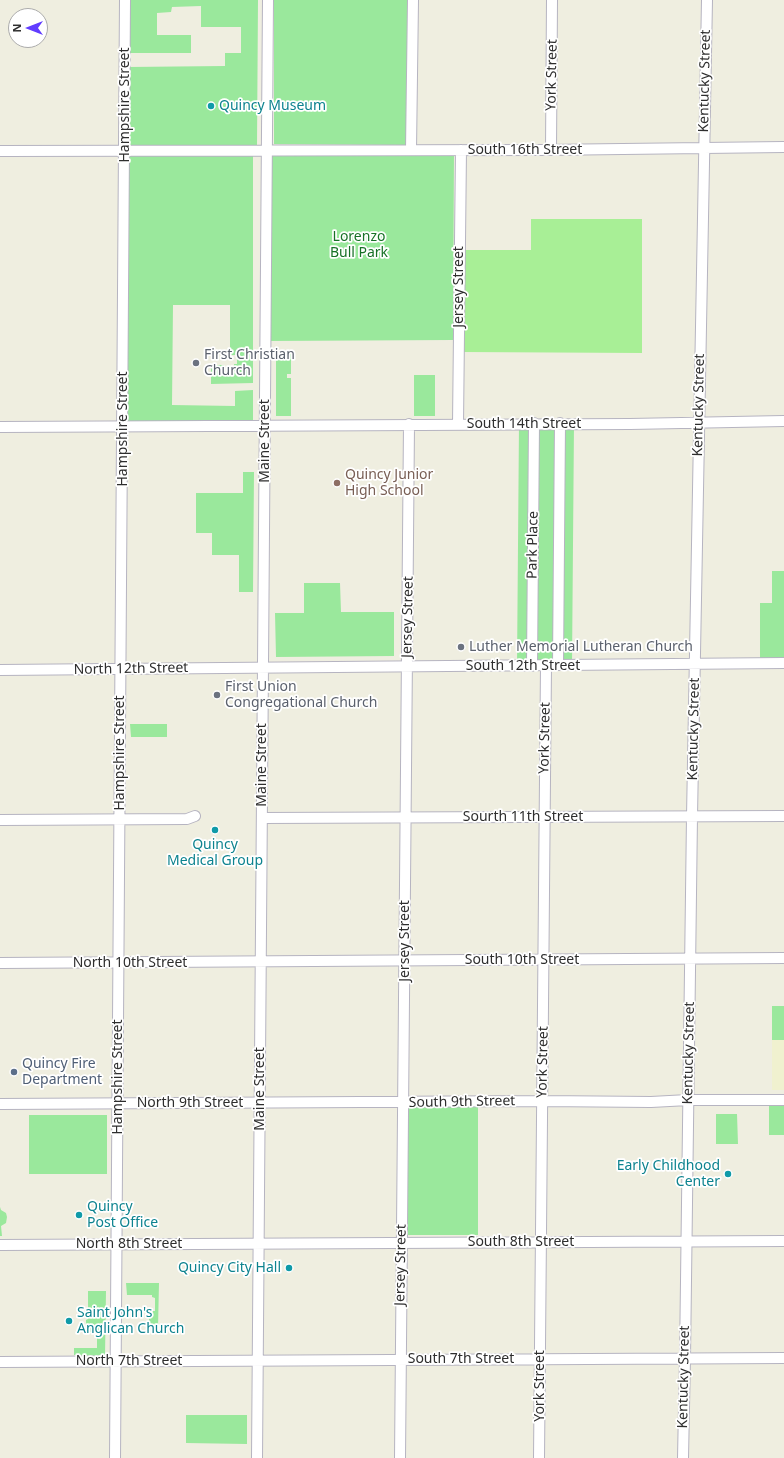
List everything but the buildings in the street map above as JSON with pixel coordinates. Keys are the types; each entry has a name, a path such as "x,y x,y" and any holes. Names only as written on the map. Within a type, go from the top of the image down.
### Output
{"street":[{"name":"Hampshire Street","path":"115,1458 125,0"},
{"name":"Maine Street","path":"257,1458 268,0"},
{"path":"412,150 413,0"},
{"name":"York Street","path":"551,150 552,0"},
{"name":"Kentucky Street","path":"683,1458 706,0"},
{"name":"South 16th Street","path":"0,151 551,150 784,146"},
{"name":"Jersey Street","path":"458,424 461,150"},
{"name":"South 14th Street","path":"0,427 784,422"},
{"name":"Park Place","path":"558,665 560,423"},
{"name":"Jersey Street","path":"400,1458 409,424"},
{"name":"Park Place","path":"532,666 534,424"},
{"name":"South 12th Street","path":"263,668 784,663"},
{"name":"York Street","path":"539,1458 546,666"},
{"name":"North 12th Street","path":"0,670 263,668"},
{"path":"0,820 187,820 195,816"},
{"name":"Sourth 11th Street","path":"262,818 784,816"},
{"name":"South 10th Street","path":"261,962 784,958"},
{"name":"North 10th Street","path":"0,964 261,962"},
{"name":"South 9th Street","path":"260,1103 542,1101 651,1102 688,1100 784,1100"},
{"name":"North 9th Street","path":"0,1104 260,1103"},
{"name":"South 8th Street","path":"258,1243 784,1242"},
{"name":"North 8th Street","path":"0,1244 258,1243"},
{"name":"South 7th Street","path":"258,1360 784,1358"},
{"name":"North 7th Street","path":"0,1362 258,1360"}],"shaded area":[{"path":"772,1006 784,1006 784,1090 772,1090"}],"green space":[{"path":"129,0 258,0 257,145 128,147 128,67 225,66 225,53 241,53 241,27 201,27 201,6 172,7 171,12 157,13 157,35 191,35 191,53 128,53"},
{"path":"274,0 408,0 407,145 274,144"},
{"name":"Lorenzo Bull Park","path":"266,151 454,151 453,340 265,341"},
{"path":"253,155 253,383 211,384 211,365 224,365 225,374 233,374 236,372 234,371 234,364 237,364 237,355 230,355 230,305 173,305 172,405 235,406 235,391 253,390 253,422 128,422 128,156"},
{"path":"531,219 642,219 642,353 462,352 462,250 531,250"},
{"path":"276,354 291,354 291,374 287,374 287,378 291,378 291,416 276,416"},
{"path":"414,375 435,375 435,416 414,416"},
{"path":"519,423 574,423 572,665 517,666"},
{"path":"243,472 254,472 253,592 239,592 239,555 212,555 212,533 196,533 196,493 243,493"},
{"path":"772,571 784,571 784,660 760,660 760,603 772,603"},
{"path":"304,583 340,583 341,612 394,612 394,656 276,657 275,613 304,613"},
{"path":"130,724 167,724 167,737 131,737"},
{"path":"772,1006 784,1006 784,1040 772,1040"},
{"path":"769,1103 784,1103 784,1135 769,1135"},
{"path":"408,1107 478,1107 478,1235 408,1235"},
{"path":"716,1114 737,1114 738,1144 716,1144"},
{"path":"29,1115 107,1115 107,1174 29,1174"},
{"path":"0,1207 1,1210 6,1213 7,1217 6,1223 1,1226 2,1236 0,1236"},
{"path":"126,1283 159,1283 158,1328 149,1328 149,1311 155,1311 155,1298 152,1297 152,1295 127,1295"},
{"path":"88,1291 106,1291 105,1356 74,1355 74,1348 97,1348 97,1332 86,1332 86,1320 88,1319"},
{"path":"186,1415 247,1415 247,1444 186,1443"}],"place":[{"name":"Quincy Museum","path":"211,106"},
{"name":"First Christian Church","path":"196,363"},
{"name":"Quincy Junior High School","path":"337,483"},
{"name":"Luther Memorial Lutheran Church","path":"461,647"},
{"name":"First Union Congregational Church","path":"217,695"},
{"name":"Quincy Medical Group","path":"215,830"},
{"name":"Quincy Fire Department","path":"14,1072"},
{"name":"Early Childhood Center","path":"728,1174"},
{"name":"Quincy Post Office","path":"79,1215"},
{"name":"Quincy City Hall","path":"289,1268"},
{"name":"Saint John's Anglican Church","path":"69,1321"}]}
